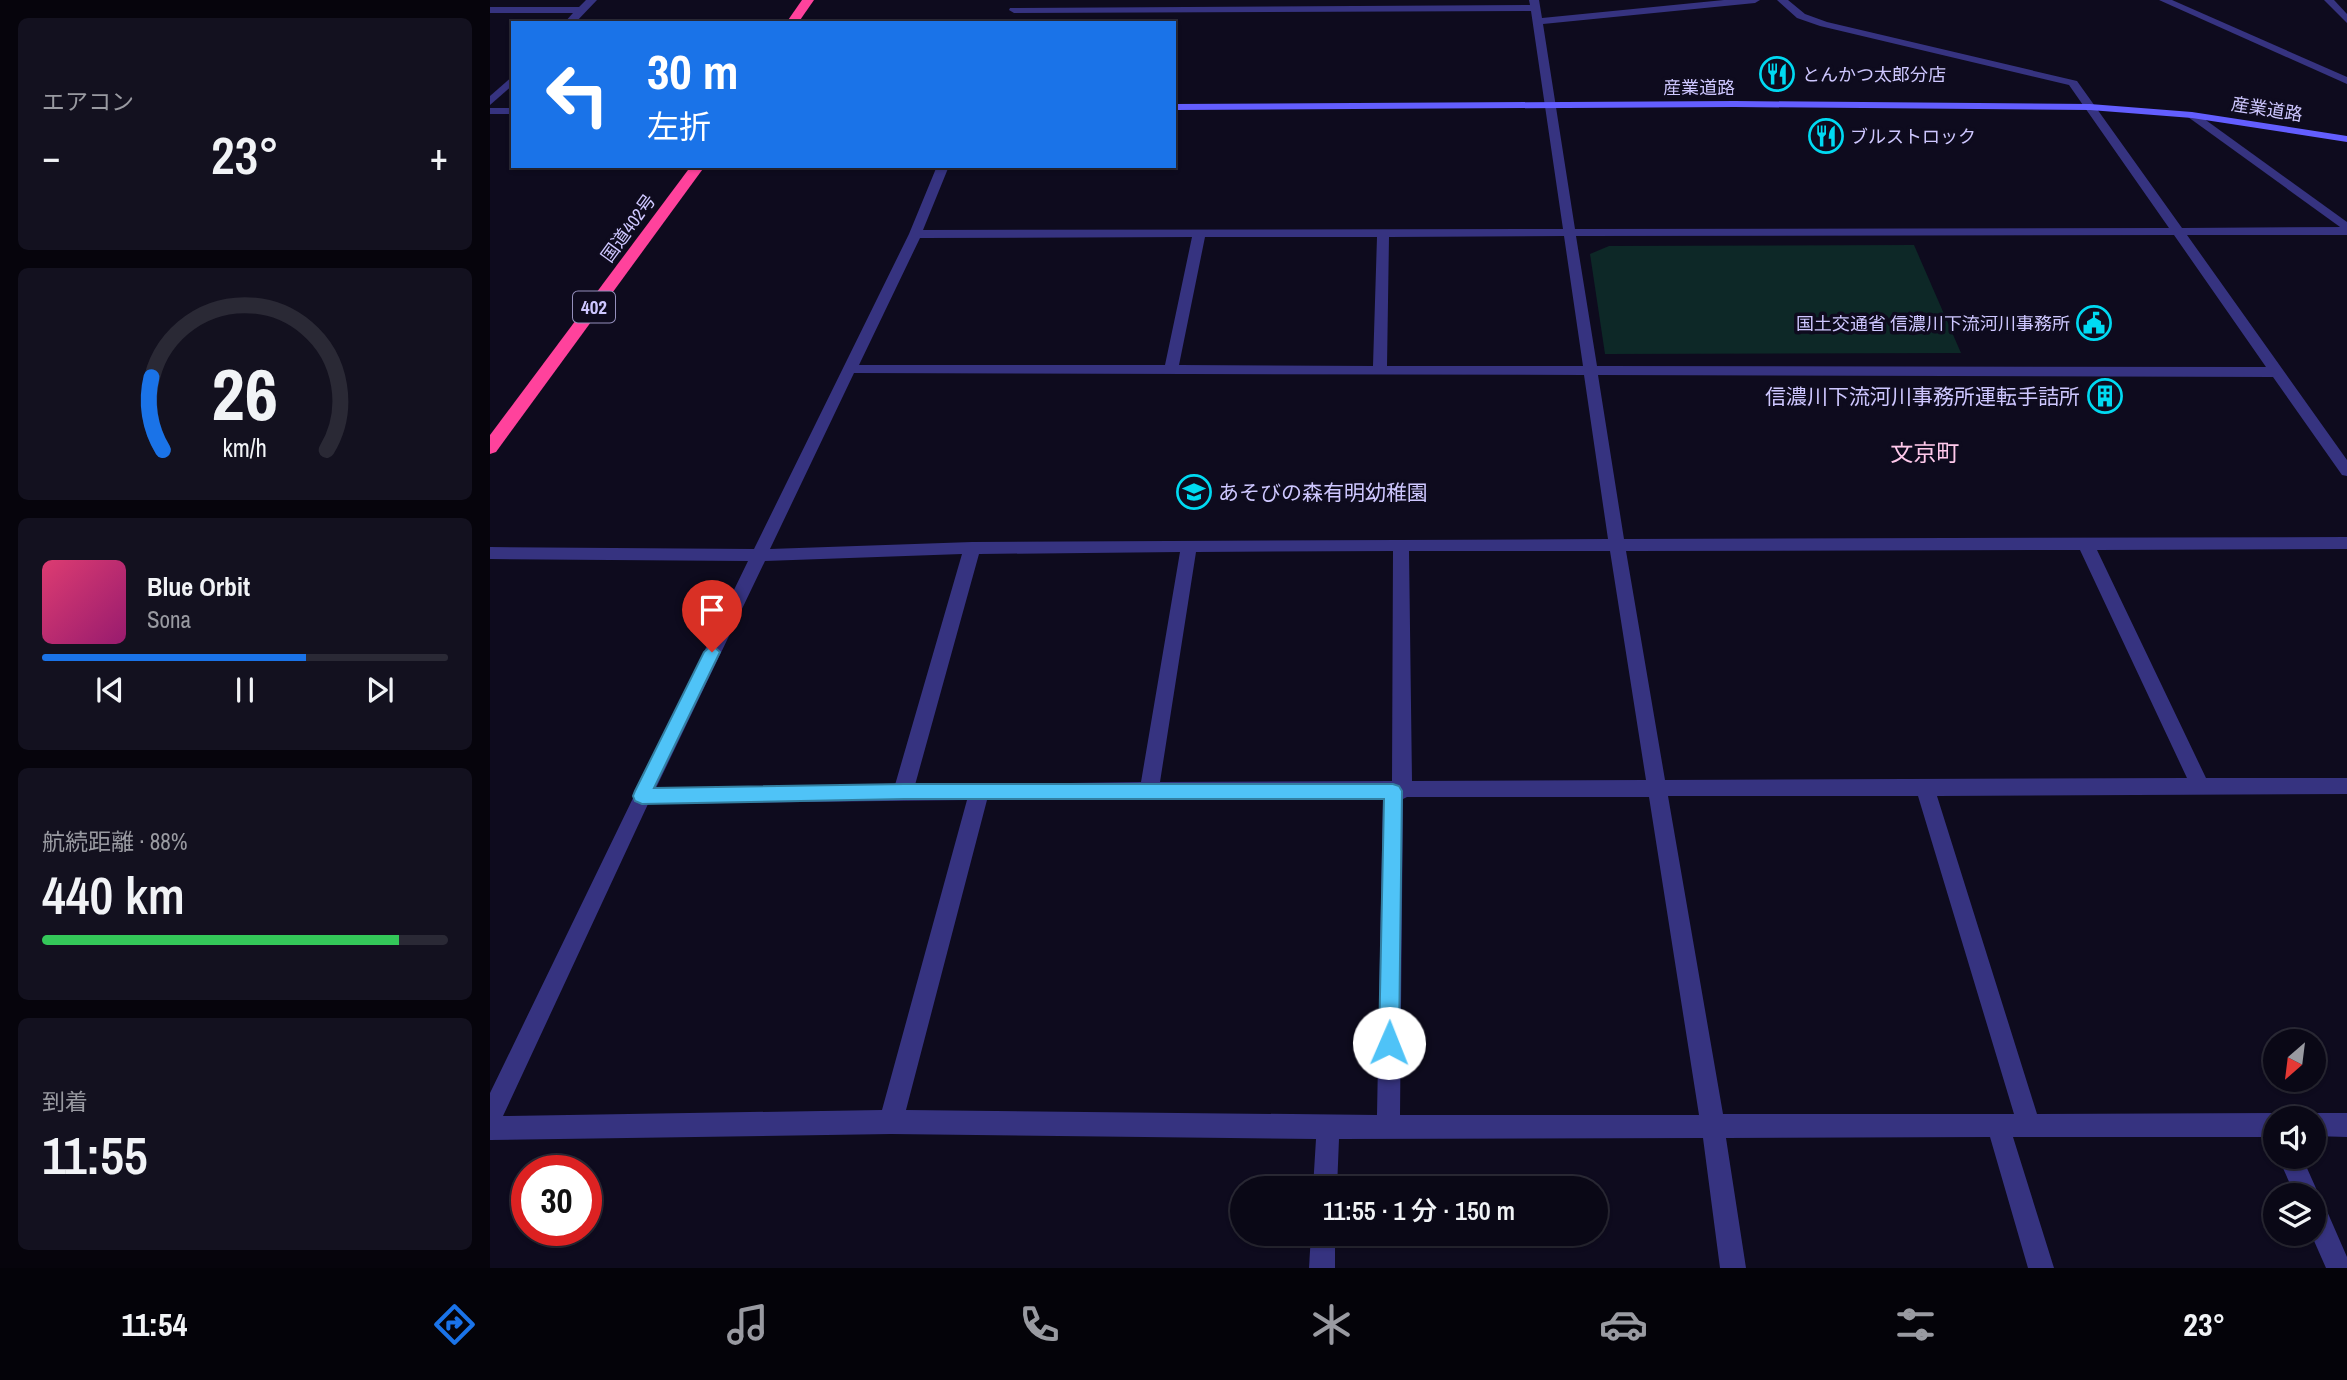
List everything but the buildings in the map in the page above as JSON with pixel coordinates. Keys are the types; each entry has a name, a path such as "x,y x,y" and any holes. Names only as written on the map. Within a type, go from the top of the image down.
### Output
{"highway":[{"path":"793,21 808,0"},
{"name":"国道402号","path":"490,448 697,168"}],"street":[{"path":"571,21 592,0"},
{"path":"1538,21 1755,0"},
{"path":"1782,0 1801,16 1824,24 2073,83 2347,471"},
{"path":"2164,0 2347,80"},
{"path":"2329,0 2347,20"},
{"path":"1009,21 1017,5 1535,4 1617,545 1713,1126 1733,1268"},
{"path":"490,10 582,10"},
{"path":"490,102 511,81"},
{"name":"産業道路","path":"1176,107 2090,107 2192,115 2347,139"},
{"path":"490,111 511,111"},
{"path":"2192,115 2347,230"},
{"path":"490,1118 642,796 915,234 942,168"},
{"path":"915,234 2347,230"},
{"path":"1171,370 1199,233"},
{"path":"1380,370 1383,233"},
{"path":"850,369 2276,372"},
{"path":"490,553 759,555 972,548 1189,546 2347,543"},
{"path":"2086,544 2201,787"},
{"path":"1149,790 1189,546"},
{"path":"1388,1127 1401,546"},
{"path":"904,792 972,548"},
{"path":"642,796 1149,790 2347,786"},
{"path":"1925,788 2029,1125"},
{"path":"891,1122 979,792"},
{"path":"490,1128 891,1122 1328,1127 2263,1125"},
{"path":"1998,1125 2041,1268"},
{"path":"2326,1125 2347,1125"},
{"path":"1326,1176 1328,1127"},
{"path":"2326,1238 2339,1268"},
{"path":"1322,1268 1323,1246"}],"green space":[{"path":"1914,245 1961,353 1605,354 1590,254 1609,246"}],"place":[{"name":"とんかつ太郎分店","path":"1777,74"},
{"name":"ブルストロック","path":"1826,136"},
{"name":"国土交通省 信濃川下流河川事務所","path":"2094,323"},
{"name":"信濃川下流河川事務所運転手詰所","path":"2105,396"},
{"name":"あそびの森有明幼稚園","path":"1194,492"}],"district":[{"name":"文京町","path":"1925,452"}],"route":[{"path":"712,652 642,796 1149,790 1393,791 1389,1043"}]}
